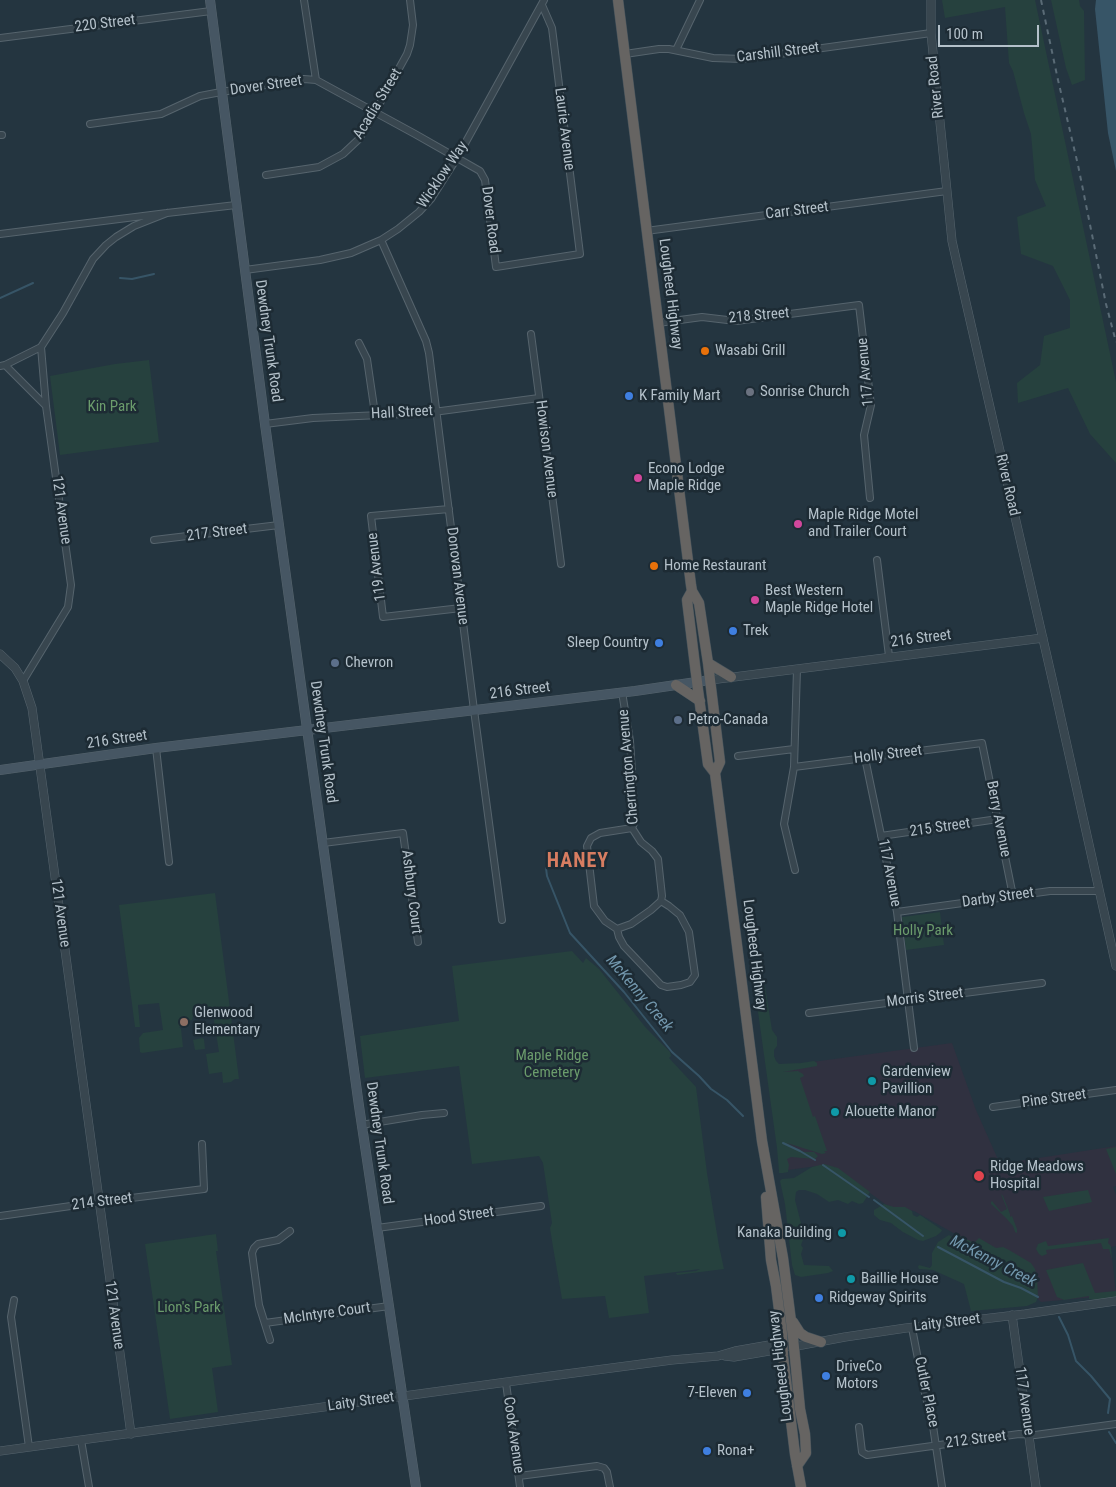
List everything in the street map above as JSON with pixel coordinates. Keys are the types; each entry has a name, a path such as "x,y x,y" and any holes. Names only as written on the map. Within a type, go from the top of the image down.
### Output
{"highway":[{"name":"Lougheed Highway","path":"618,0 692,591 699,603 708,663 720,762 715,773"},
{"name":"Lougheed Highway","path":"692,591 687,600 708,764 715,773 762,1141 783,1258 790,1318 785,1346"},
{"path":"708,663 731,677"},
{"path":"676,685 700,700"},
{"name":"Lougheed Highway","path":"762,1141 771,1260 785,1346 800,1409 806,1452 797,1466 801,1487"},
{"path":"790,1318 800,1333 821,1342"}],"main road":[{"name":"Dewdney Trunk Road","path":"210,0 236,205 362,1125 416,1487"},
{"name":"216 Street","path":"0,770 156,748 710,680"}],"street":[{"path":"304,0 316,80"},
{"name":"Acadia Street","path":"266,175 319,167 335,160 359,139 407,54 413,24 410,0"},
{"path":"676,50 700,0"},
{"name":"River Road","path":"931,0 931,33 956,259 1116,966"},
{"name":"Wicklow Way","path":"245,270 334,258 381,240 408,222 426,205 457,158 543,3"},
{"name":"Laurie Avenue","path":"496,267 580,254 552,28 543,3"},
{"name":"220 Street","path":"0,38 211,11"},
{"name":"Carshill Street","path":"624,54 659,49 676,50 713,58 743,59 931,33"},
{"name":"Dover Street","path":"90,124 161,114 200,96 304,79 316,80 457,158"},
{"name":"Dover Road","path":"457,158 480,170 483,175 496,267"},
{"name":"Carr Street","path":"646,231 947,191"},
{"path":"0,234 166,212 236,205"},
{"path":"46,406 2,366 41,346 63,313 93,259 116,237 134,226 166,212"},
{"name":"Donovan Avenue","path":"381,240 426,341 429,353 502,920"},
{"name":"218 Street","path":"658,322 702,317 736,321 860,304"},
{"name":"117 Avenue","path":"860,304 871,405 864,435 870,498"},
{"name":"Howison Avenue","path":"531,334 561,564"},
{"path":"359,343 367,359 375,414"},
{"name":"121 Avenue","path":"41,346 46,406 71,585 68,607 23,681 32,708 41,765 131,1434"},
{"name":"Hall Street","path":"266,424 313,418 426,413 539,398"},
{"name":"119 Avenue","path":"449,509 371,516 383,617 461,608"},
{"name":"217 Street","path":"154,540 280,525"},
{"path":"877,560 889,656"},
{"name":"216 Street","path":"710,680 1042,638"},
{"path":"0,654 15,668 23,681"},
{"path":"795,870 784,824 794,767 797,669"},
{"name":"Cherrington Avenue","path":"622,692 630,741 635,821 632,828 658,859 661,901"},
{"name":"Holly Street","path":"794,767 982,743"},
{"name":"Berry Avenue","path":"982,743 1013,896"},
{"path":"156,748 169,862"},
{"path":"738,756 794,749"},
{"name":"117 Avenue","path":"865,758 897,912 914,1048"},
{"name":"215 Street","path":"882,836 998,820"},
{"path":"617,930 631,924 661,901 669,906 680,915 689,932 694,975 690,982 681,986 667,987 661,985 624,946 617,930 605,922 594,906 587,846 591,838 600,833 632,828"},
{"name":"Ashbury Court","path":"323,843 404,833 418,942"},
{"name":"Darby Street","path":"897,912 1050,891 1099,890"},
{"name":"Morris Street","path":"809,1013 1042,983"},
{"name":"Pine Street","path":"993,1107 1116,1090"},
{"path":"362,1125 444,1113"},
{"name":"214 Street","path":"0,1216 204,1189 202,1144"},
{"name":"Hood Street","path":"377,1228 541,1206"},
{"name":"McIntyre Court","path":"270,1340 259,1304 252,1253 258,1244 278,1240 290,1231"},
{"path":"14,1300 11,1316 29,1448"},
{"name":"Laity Street","path":"0,1451 672,1360 723,1355 734,1357 775,1350 785,1346 1116,1301"},
{"name":"McIntyre Court","path":"265,1323 389,1306"},
{"name":"117 Avenue","path":"1012,1315 1036,1487"},
{"name":"Cutler Place","path":"912,1328 933,1426 942,1487"},
{"name":"Cook Avenue","path":"506,1382 520,1487"},
{"name":"212 Street","path":"859,1427 862,1452 864,1454 1116,1424"},
{"path":"81,1440 89,1487"},
{"path":"519,1476 597,1466 604,1468 607,1472 610,1487"}],"shaded area":[{"path":"1096,0 1116,0 1116,171 1108,133 1095,9"},
{"name":"Ridge Meadows Hospital","path":"952,1043 976,1110 1000,1164 1116,1146 1116,1186 1113,1187 1116,1195 1116,1246 1111,1247 1116,1295 1041,1302 998,1258 914,1211 889,1207 855,1182 817,1166 781,1171 768,1068"}],"green space":[{"path":"942,0 1035,0 1116,382 1116,463 1090,434 1068,388 1018,403 1017,383 1040,365 1044,336 1070,328 1070,300 1053,266 1021,254 1017,217 1046,206 1035,180 1031,134 1009,63 1005,7 945,18"},
{"path":"1051,0 1079,0 1080,6 1084,11 1085,80 1072,85 1066,68"},
{"name":"Kin Park","path":"149,360 159,442 60,455 50,376"},
{"path":"215,893 239,1079 223,1083 222,1072 209,1074 206,1054 219,1052 213,1014 193,1016 192,1020 183,1022 183,1027 179,1027 181,1029 183,1047 140,1052 139,1038 143,1033 163,1030 159,1003 138,1005 140,1027 135,1027 119,905"},
{"name":"Holly Park","path":"940,912 944,945 906,950 902,917"},
{"name":"Maple Ridge Cemetery","path":"572,951 583,963 586,958 599,969 646,1028 670,1052 671,1056 669,1058 696,1087 707,1173 724,1269 677,1275 676,1273 700,1269 644,1276 649,1313 609,1318 605,1296 562,1299 550,1228 552,1223 543,1163 539,1156 472,1164 459,1066 365,1078 360,1036 459,1021 452,966"},
{"path":"753,976 759,977 765,986 772,1030 777,1037 777,1046 774,1050 776,1061 779,1064 814,1061 817,1063 817,1066 783,1072 798,1071 803,1074 804,1076 800,1078 827,1151 824,1151 826,1153 822,1154 787,1143 804,1152 814,1152 818,1156 815,1159 791,1157 787,1159 789,1165 788,1172 783,1173 779,1173"},
{"path":"204,1039 205,1049 195,1050 193,1040"},
{"path":"1116,1147 1116,1174 1106,1149"},
{"path":"824,1164 838,1168 870,1192 863,1203 859,1204 852,1201 848,1204 838,1200 829,1202 817,1194 805,1190 796,1192 795,1200 801,1223 801,1232 804,1237 801,1245 803,1248 801,1254 804,1265 829,1266 833,1271 801,1277 795,1275 792,1265 785,1204 780,1181 782,1179 794,1178 812,1167"},
{"path":"1088,1190 1092,1202 1049,1211 1043,1197"},
{"path":"1001,1194 1003,1196 1010,1217 1012,1216 1017,1233 1006,1218 991,1204 992,1201 1001,1212 1007,1209"},
{"path":"884,1204 894,1207 905,1207 912,1211 913,1215 917,1217 920,1215 942,1230 936,1236 923,1241 918,1240 874,1215 874,1210"},
{"name":"Lion's Park","path":"216,1234 218,1251 216,1251 232,1365 212,1368 218,1412 170,1419 145,1244"},
{"path":"949,1235 955,1239 960,1236 974,1243 979,1238 996,1248 1003,1247 1031,1263 1037,1277 1038,1297 1036,1302 1027,1306 971,1311 964,1284 933,1270 919,1269 918,1267 919,1265 930,1268 932,1265 932,1253 938,1242"},
{"path":"1109,1238 1108,1243 1111,1246 1112,1260 1109,1249 1103,1249 1101,1243 1046,1250 1047,1254 1042,1256 1036,1249 1038,1244 1046,1241 1048,1246"},
{"path":"1083,1263 1095,1293 1116,1291 1116,1298 1097,1300 1089,1299 1089,1296 1064,1300 1057,1297 1046,1270"}],"waterway":[{"path":"120,278 132,279 154,274"},
{"path":"0,298 33,283"},
{"name":"McKenny Creek","path":"546,868 547,876 570,933 624,992 672,1052 743,1116"},
{"name":"McKenny Creek","path":"783,1143 815,1160"},
{"name":"McKenny Creek","path":"823,1165 869,1197"},
{"name":"McKenny Creek","path":"874,1200 923,1236"},
{"name":"McKenny Creek","path":"938,1247 1004,1282 1038,1297"},
{"name":"McKenny Creek","path":"1059,1317 1068,1335 1076,1361 1110,1399 1108,1413"},
{"name":"McKenny Creek","path":"1109,1432 1116,1443"}],"railway":[{"path":"1041,0 1078,165 1106,304 1116,342"}],"place":[{"name":"Wasabi Grill","path":"705,351"},
{"name":"Sonrise Church","path":"750,392"},
{"name":"K Family Mart","path":"629,396"},
{"name":"Econo Lodge Maple Ridge","path":"638,478"},
{"name":"Maple Ridge Motel and Trailer Court","path":"798,524"},
{"name":"Home Restaurant","path":"654,566"},
{"name":"Best Western Maple Ridge Hotel","path":"755,600"},
{"name":"Trek","path":"733,631"},
{"name":"Sleep Country","path":"659,643"},
{"name":"Chevron","path":"335,663"},
{"name":"Petro-Canada","path":"678,720"},
{"name":"Glenwood Elementary","path":"184,1022"},
{"name":"Gardenview Pavillion","path":"872,1081"},
{"name":"Alouette Manor","path":"835,1112"},
{"name":"Ridge Meadows Hospital","path":"979,1176"},
{"name":"Kanaka Building","path":"842,1233"},
{"name":"Baillie House","path":"851,1279"},
{"name":"Ridgeway Spirits","path":"819,1298"},
{"name":"DriveCo Motors","path":"826,1376"},
{"name":"7-Eleven","path":"747,1393"},
{"name":"Rona+","path":"707,1451"}],"district":[{"name":"HANEY","path":"578,862"}]}
